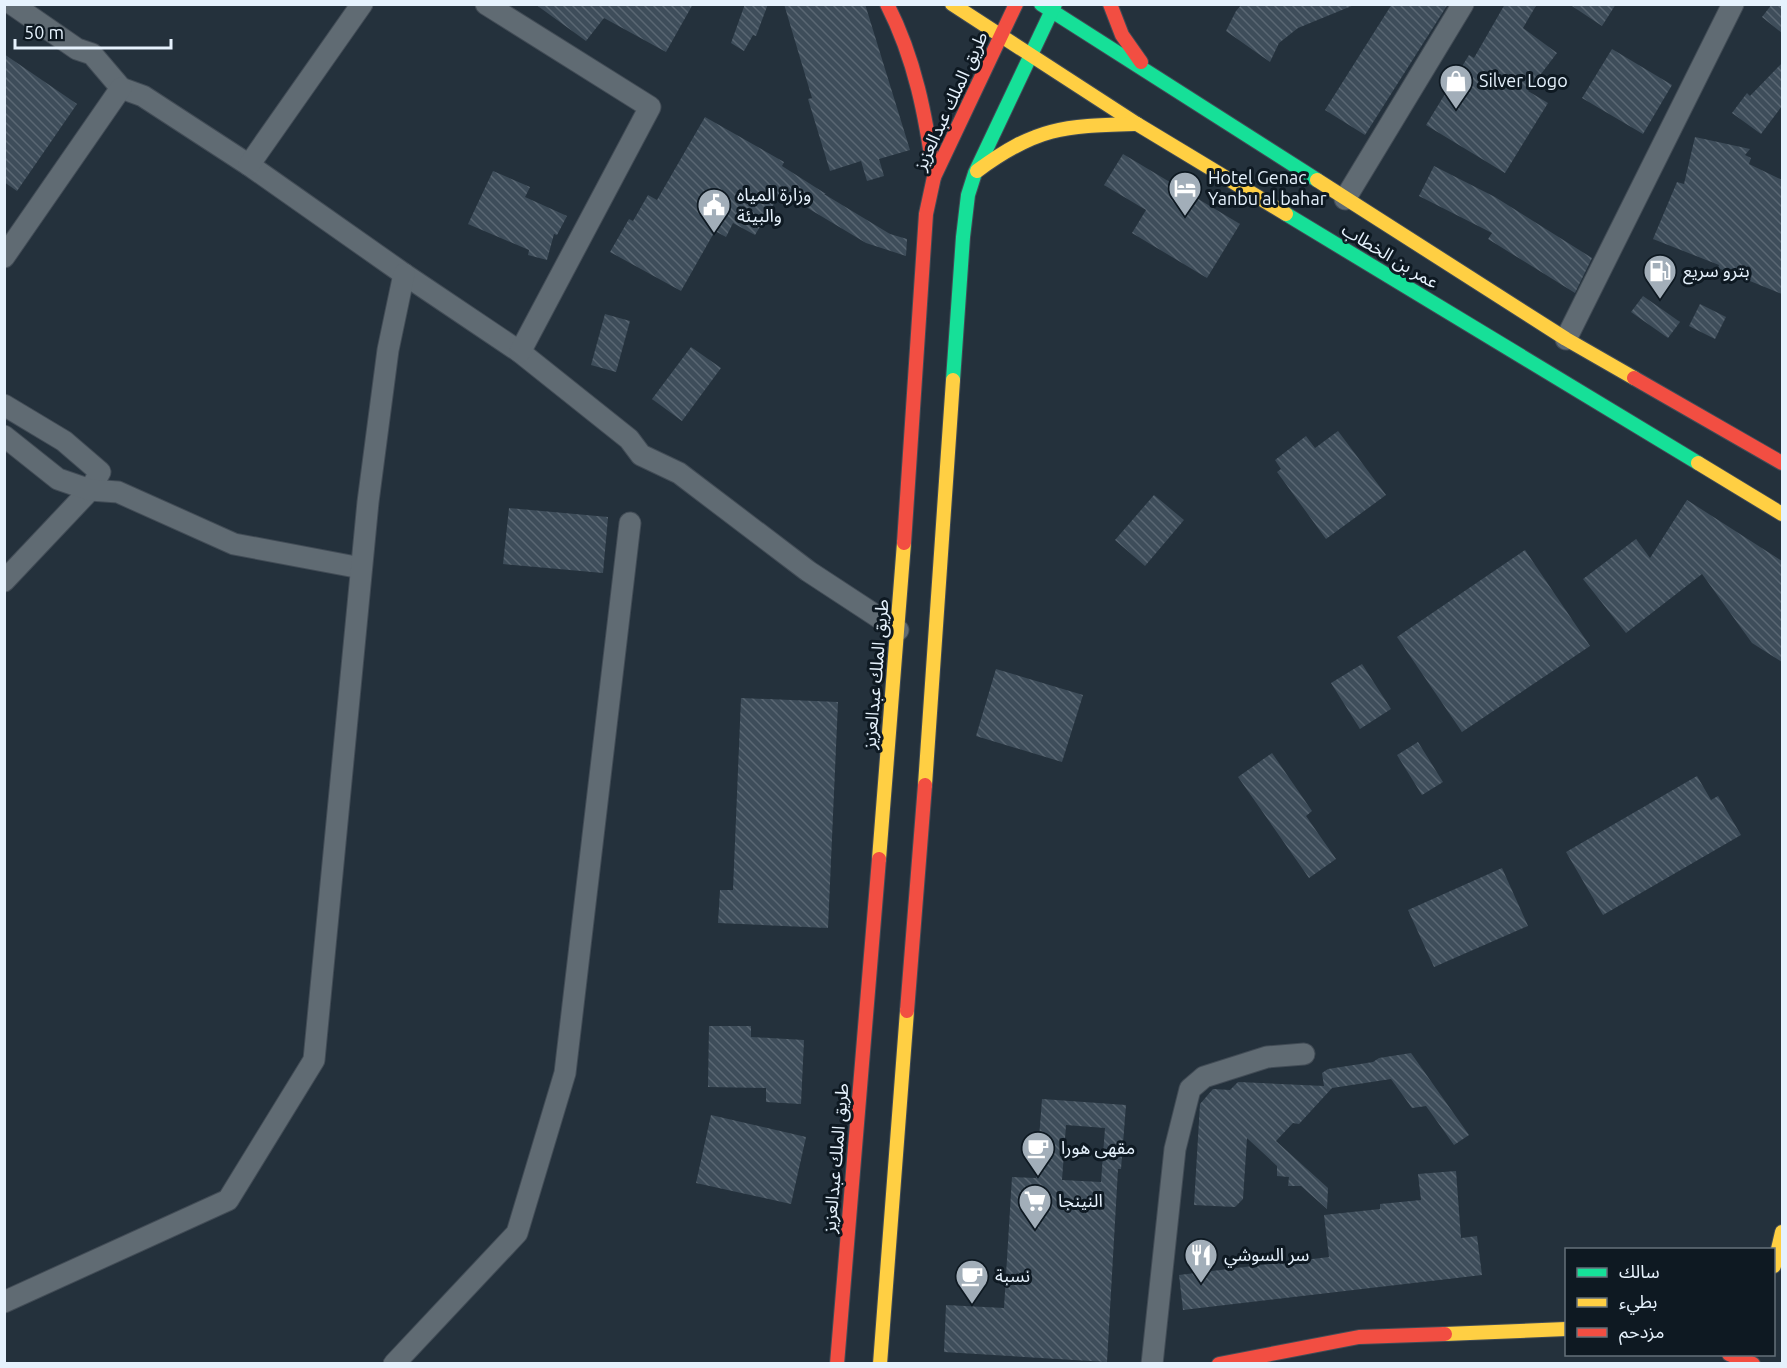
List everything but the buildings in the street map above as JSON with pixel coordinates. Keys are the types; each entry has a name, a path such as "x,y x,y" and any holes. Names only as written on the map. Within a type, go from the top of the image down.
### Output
{"main road":[{"path":"887,4 899,26 916,72 924,103 934,177"},
{"name":"عمر بن الخطاب","path":"952,4 1137,124 1782,514"},
{"name":"طريق الملك عبدالعزيز","path":"837,1364 898,630 926,214 934,177 1016,4"},
{"path":"1110,4 1116,25 1126,45 1155,77"},
{"path":"880,1364 936,629 963,237 968,195 975,173 1031,55 1049,7"},
{"name":"عمر بن الخطاب","path":"1049,7 1566,339 1782,463"},
{"path":"975,173 1008,148 1037,134 1074,127 1137,124"},
{"path":"1775,1258 1782,1232"},
{"path":"1218,1364 1359,1336 1565,1329"}],"street":[{"path":"12,4 77,49 92,54 122,88 143,96 249,165 520,352 629,440 641,455 679,473 808,571 898,630"},
{"path":"249,165 362,4"},
{"path":"486,4 650,107 520,352"},
{"path":"1345,199 1463,4"},
{"path":"1566,339 1725,8"},
{"path":"4,257 122,88"},
{"path":"4,1302 228,1200 314,1060 361,568 387,350 404,274"},
{"path":"4,405 63,441 100,472 90,490 4,581"},
{"path":"4,436 58,479 90,490 118,492 234,544 361,568"},
{"path":"394,1364 517,1233 566,1073 630,523"},
{"path":"1152,1364 1175,1149 1190,1089 1204,1077 1266,1057 1304,1054"}],"traffic: fast":[{"path":"1041,4 1317,180"},
{"path":"953,380 968,195 975,173 1055,4"},
{"path":"1286,214 1698,463"}],"traffic: slow":[{"path":"952,4 1137,124 1286,214"},
{"path":"977,171 1017,145 1052,131 1090,126 1137,124"},
{"path":"1317,180 1566,339 1634,378"},
{"path":"925,785 953,380"},
{"path":"1698,463 1782,514"},
{"path":"879,859 904,543"},
{"path":"880,1364 907,1011"},
{"path":"1775,1262 1782,1232"},
{"path":"1445,1334 1565,1329"}],"traffic: jam":[{"path":"887,4 905,46 918,88 934,177"},
{"path":"904,543 926,214 934,177 1016,4"},
{"path":"1110,4 1122,35 1141,62"},
{"path":"1634,378 1782,463"},
{"path":"907,1011 925,785"},
{"path":"837,1364 879,859"},
{"path":"1219,1364 1359,1337 1445,1334"},
{"path":"1734,1356 1753,1364"}],"place":[{"name":"Silver Logo","path":"1456,110"},
{"name":"Hotel Genac Yanbu al bahar","path":"1185,217"},
{"name":"وزارة المياه والبيئة","path":"714,234"},
{"name":"بترو سريع","path":"1660,300"},
{"name":"مقهى هورا","path":"1038,1177"},
{"name":"النينجا","path":"1035,1230"},
{"name":"سر السوشي","path":"1201,1284"},
{"name":"نسبة","path":"972,1305"}]}
